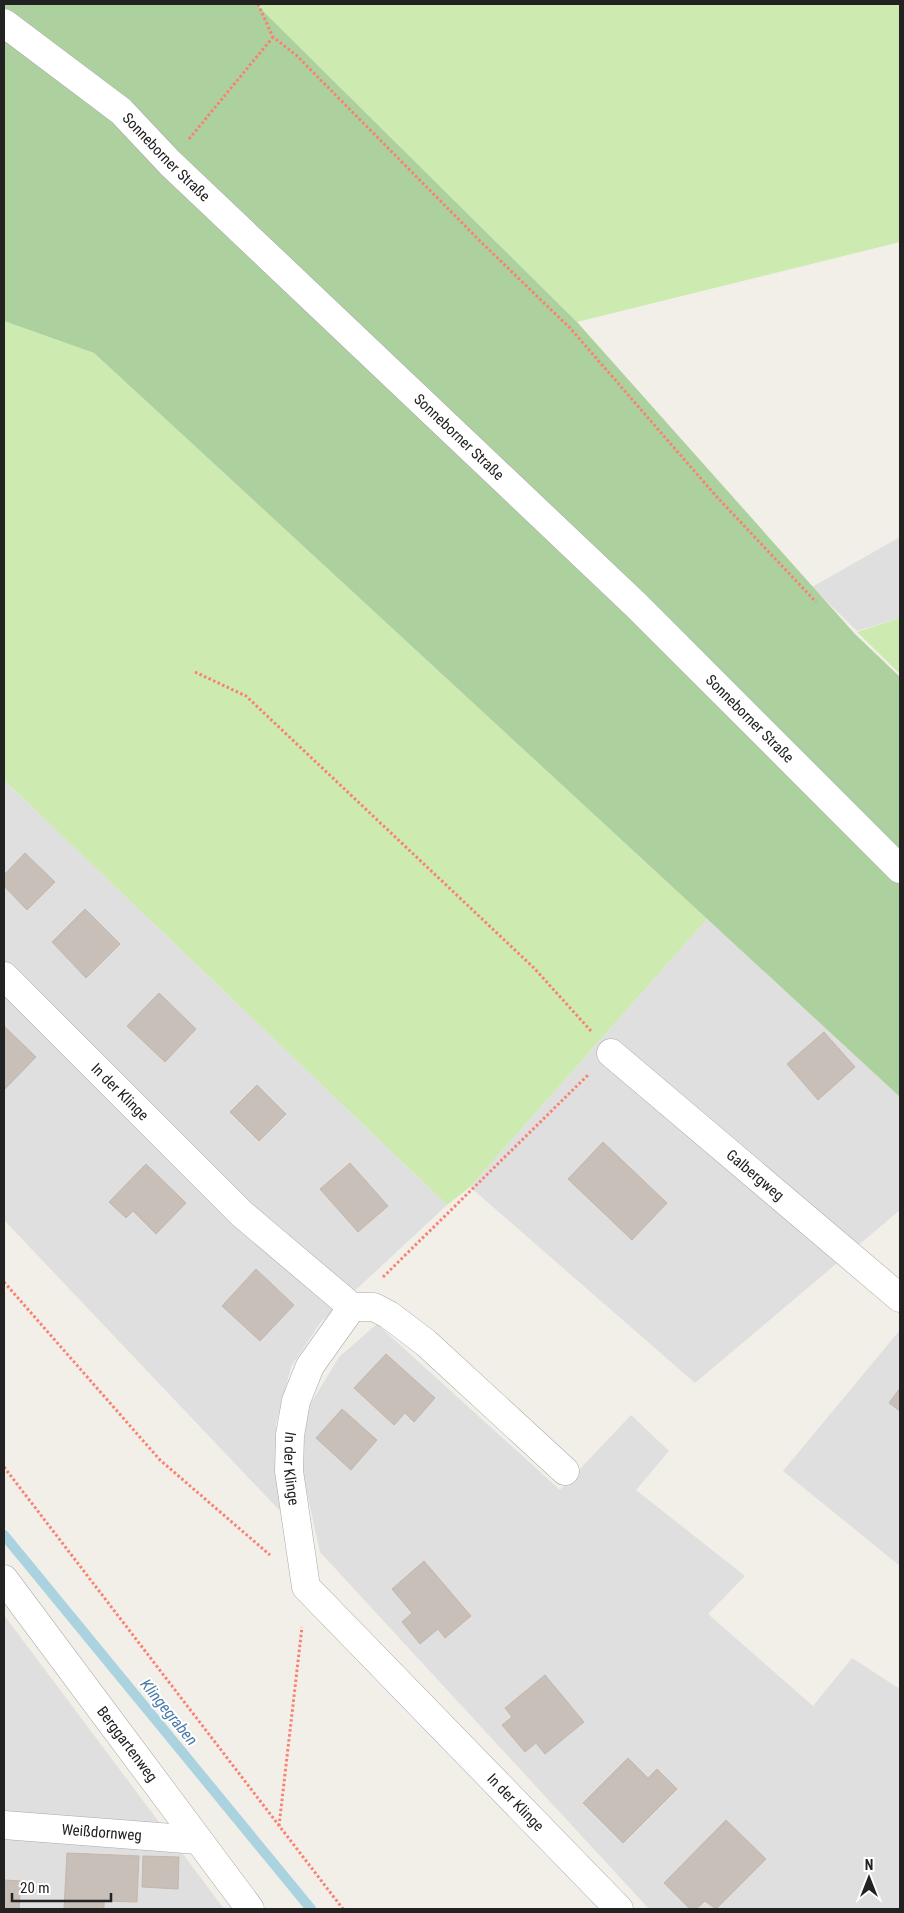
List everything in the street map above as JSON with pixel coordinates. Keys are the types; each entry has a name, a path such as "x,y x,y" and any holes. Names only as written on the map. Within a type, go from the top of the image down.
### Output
{"street":[{"name":"Sonneborner Straße","path":"4,23 121,111 170,163 636,605 900,869"},
{"name":"In der Klinge","path":"4,976 242,1214 352,1307 310,1366 296,1401 290,1435 290,1471 306,1587 619,1909"},
{"name":"Galbergweg","path":"611,1053 900,1298"},
{"path":"352,1307 374,1307 389,1314 426,1343 565,1471"},
{"name":"Berggartenweg","path":"4,1579 250,1909"},
{"name":"Weißdornweg","path":"4,1825 198,1840"}],"path":[{"path":"258,4 274,37 296,55 483,244 570,328 716,496 816,602"},
{"path":"170,163 274,37"},
{"path":"195,672 246,696 534,968 611,1053 352,1307"},
{"path":"4,1282 160,1460 306,1587 279,1826"},
{"path":"4,1467 343,1909"}],"shaded area":[{"path":"900,537 900,618 857,631 812,587"},
{"path":"4,780 447,1205 320,1323 291,1367 276,1424 280,1511 4,1220"},
{"path":"707,919 900,1097 900,1210 695,1383 470,1187"},
{"path":"377,1324 560,1490 631,1415 669,1451 636,1490 745,1576 708,1614 813,1706 852,1658 900,1689 900,1909 649,1909 320,1552 301,1465 308,1408 339,1357"},
{"path":"900,1330 900,1566 783,1471"},
{"path":"4,1615 224,1909 4,1909"}],"green space":[{"path":"4,4 256,4 577,322 855,634 900,677 900,1097 94,353 4,321"},
{"path":"256,4 900,4 900,242 577,322"},
{"path":"4,321 94,353 707,919 470,1187 447,1205 4,780"},
{"path":"900,618 900,674 857,632"}],"building":[{"path":"25,853 55,882 27,910 4,886 4,875"},
{"path":"85,909 120,944 86,978 52,942"},
{"path":"159,993 196,1029 165,1062 127,1026"},
{"path":"4,1026 36,1057 4,1090"},
{"path":"824,1032 855,1067 818,1100 787,1064"},
{"path":"257,1085 286,1114 259,1141 230,1112"},
{"path":"603,1142 667,1203 632,1240 568,1179"},
{"path":"350,1163 388,1206 358,1232 320,1189"},
{"path":"146,1164 186,1203 156,1234 133,1211 126,1218 109,1202"},
{"path":"256,1269 294,1305 260,1341 222,1306"},
{"path":"386,1354 435,1398 414,1422 405,1413 394,1425 354,1388"},
{"path":"900,1388 900,1411 889,1403"},
{"path":"342,1409 377,1440 351,1470 316,1438"},
{"path":"424,1561 471,1616 445,1638 438,1629 420,1644 402,1622 412,1613 392,1589"},
{"path":"545,1675 584,1722 545,1754 536,1743 525,1752 502,1725 512,1717 505,1708"},
{"path":"628,1758 648,1778 657,1769 677,1789 623,1843 583,1803"},
{"path":"726,1820 766,1859 716,1909 705,1901 696,1909 690,1909 664,1883"},
{"path":"67,1853 139,1856 137,1902 104,1901 104,1909 64,1909"},
{"path":"143,1856 179,1857 178,1889 142,1887"},
{"path":"4,1880 21,1881 19,1909 4,1909"}],"waterway":[{"name":"Klingegraben","path":"4,1535 311,1909"}]}
